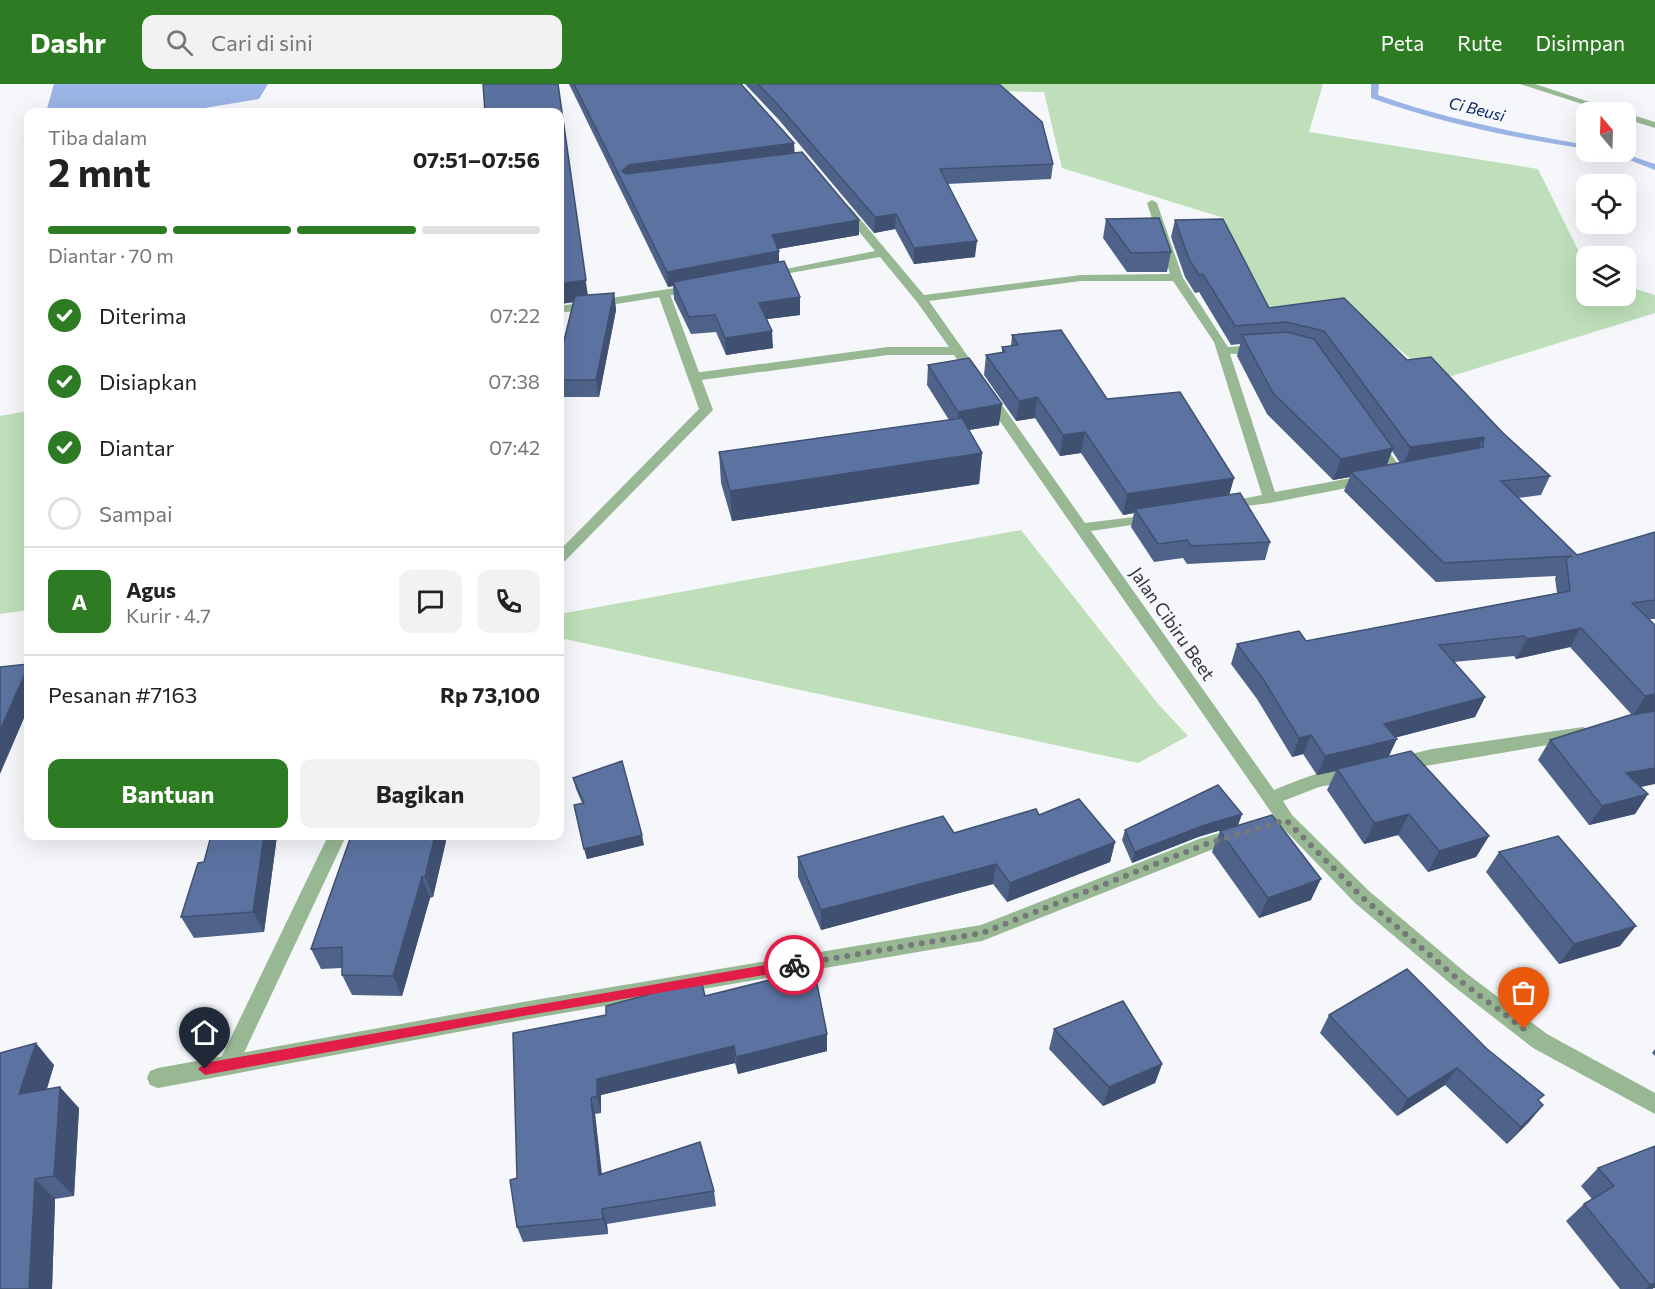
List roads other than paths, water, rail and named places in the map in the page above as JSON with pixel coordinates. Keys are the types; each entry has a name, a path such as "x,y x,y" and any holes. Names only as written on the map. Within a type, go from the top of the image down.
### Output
{"street":[{"path":"1525,84 1583,102"},
{"path":"1636,119 1655,125"},
{"name":"Jalan Cibiru Beet","path":"834,194 921,299 1286,820 1362,897 1459,980 1540,1041 1655,1104"},
{"path":"1152,203 1177,279 1224,351 1270,499"},
{"path":"752,279 883,253"},
{"path":"921,299 1087,277 1136,274 1177,279"},
{"path":"564,309 709,286"},
{"path":"564,554 706,411 664,294"},
{"path":"1224,351 1269,348"},
{"path":"694,377 888,351 958,351"},
{"path":"1211,508 1403,473 1365,428"},
{"path":"1082,528 1164,516"},
{"path":"1271,798 1317,781 1432,756 1602,730"},
{"path":"158,1078 517,1012 982,933 1206,844 1286,820"},
{"path":"228,1065 335,840"}],"water":[{"path":"54,84 268,84 259,99 204,108 47,108"}],"waterway":[{"name":"Ci Beusi","path":"1375,84 1374,96 1452,121 1576,145"},
{"name":"Ci Beusi","path":"1636,160 1655,167"}]}
